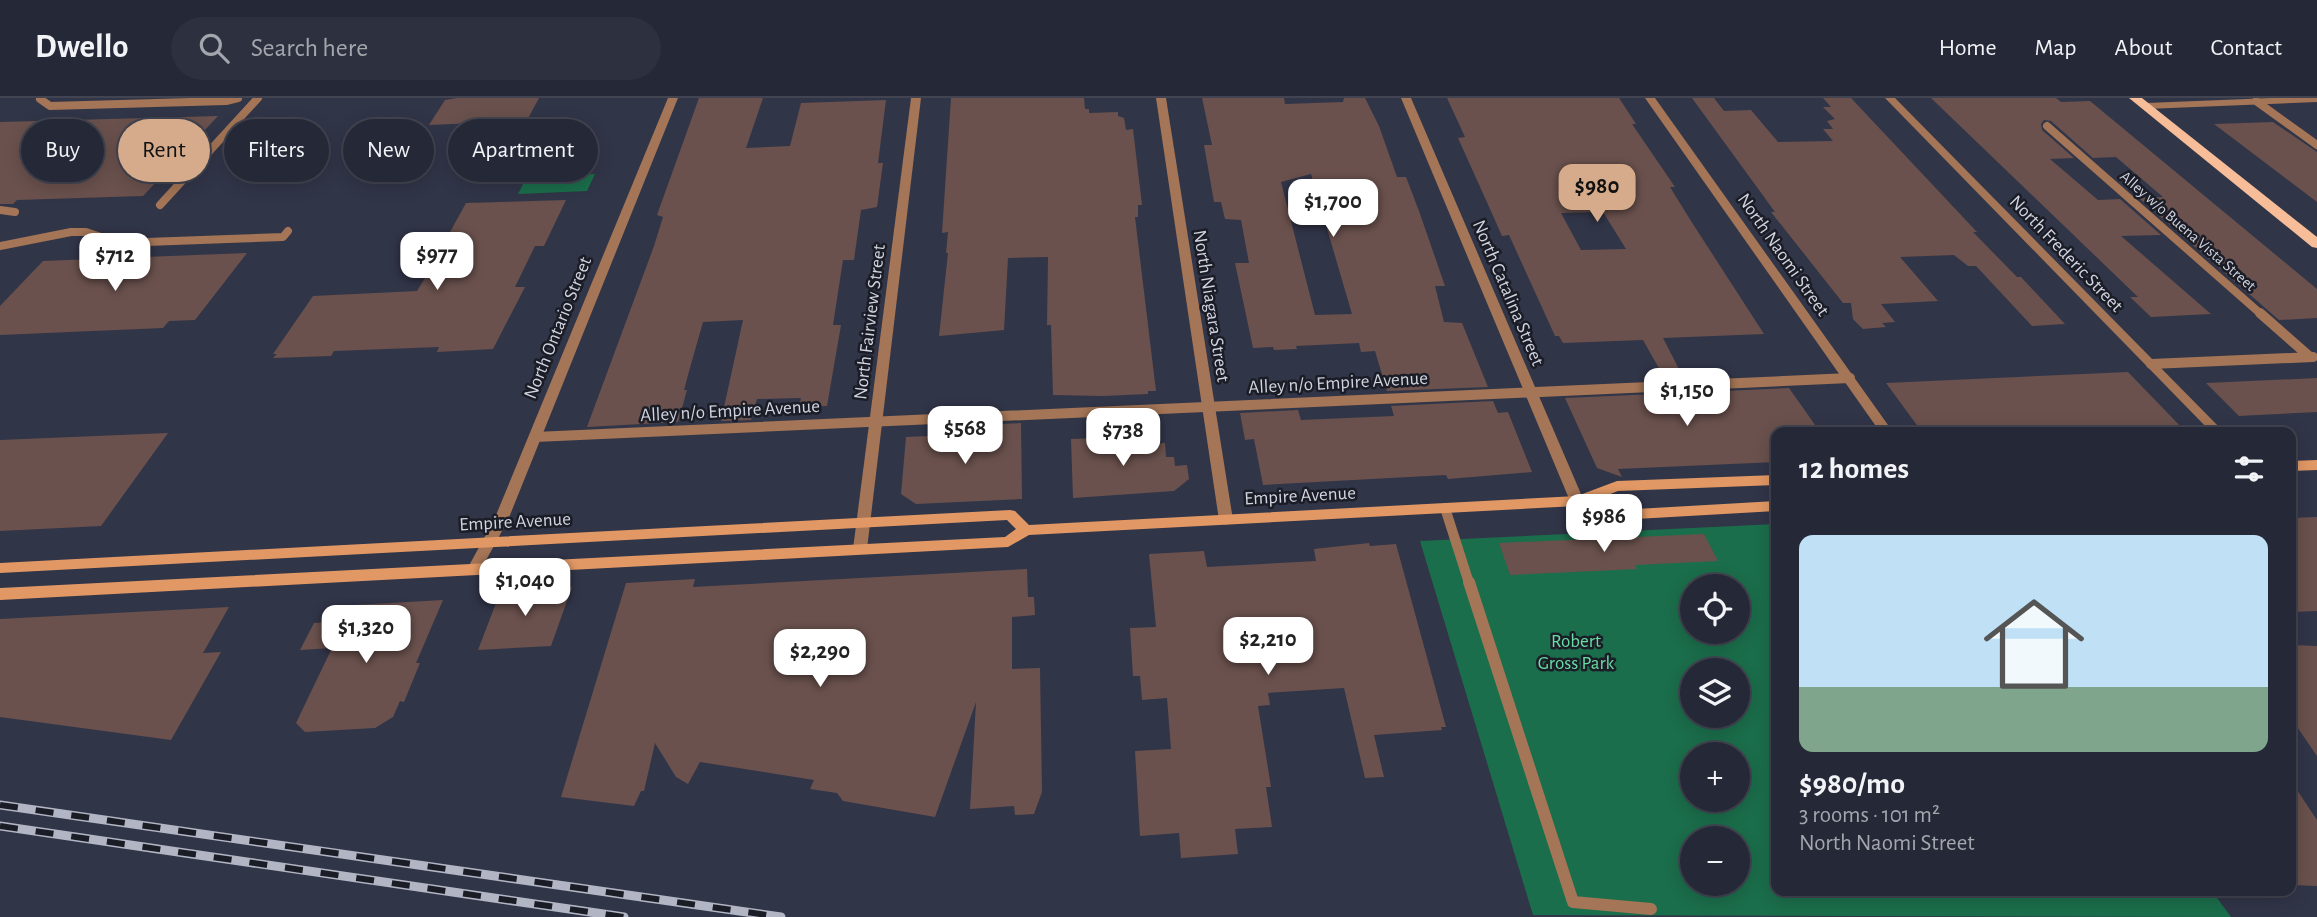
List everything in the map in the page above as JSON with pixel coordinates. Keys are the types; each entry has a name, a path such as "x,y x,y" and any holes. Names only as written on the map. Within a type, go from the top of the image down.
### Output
{"main road":[{"path":"2141,102 2317,244"},
{"path":"2296,466 2317,465"},
{"name":"Empire Avenue","path":"1577,501 1617,486 1771,480"},
{"name":"Empire Avenue","path":"0,594 1008,542 1026,530 1577,501 1636,514 1771,506"},
{"name":"Empire Avenue","path":"0,568 1010,515 1026,530"}],"street":[{"name":"North Ontario Street","path":"473,571 501,520 673,98"},
{"name":"North Fairview Street","path":"860,550 916,98"},
{"name":"North Niagara Street","path":"1161,98 1226,520"},
{"name":"North Catalina Street","path":"1406,98 1577,501"},
{"name":"North Naomi Street","path":"1650,98 1884,427"},
{"name":"North Frederic Street","path":"1890,98 2213,427"},
{"path":"2141,102 2317,99"}],"lane":[{"path":"44,98 40,99 50,106 226,101 238,98"},
{"path":"160,205 258,98"},
{"path":"2256,102 2317,145"},
{"name":"Alley w/o Buena Vista Street","path":"2047,126 2313,357"},
{"path":"0,246 71,232 86,232 118,243 283,237 288,231"},
{"path":"2151,365 2313,357"},
{"name":"Alley n/o Empire Avenue","path":"535,437 1850,378"},
{"path":"1445,508 1573,902 1651,909"}],"green space":[{"path":"524,182 591,182 587,191 518,194"},
{"name":"Robert Gross Park","path":"1771,524 1771,896 2216,896 2231,917 1533,915 1420,541"}],"building":[{"path":"539,98 528,119 448,119 448,124 434,125 433,119 445,100"},
{"path":"699,98 763,98 746,148 790,146 801,103 886,100 878,163 883,163 877,207 861,210 854,260 843,260 833,325 841,325 827,406 799,407 801,398 757,399 751,420 721,421 743,320 703,322 678,422 587,427 654,246 663,217 657,215"},
{"path":"951,98 1084,98 1085,109 1089,109 1089,113 1118,112 1118,116 1124,118 1126,130 1133,129 1142,205 1138,205 1138,217 1135,217 1156,391 1148,391 1148,394 1103,396 1053,395 1051,325 1047,325 1048,257 1008,258 1004,330 939,336 948,253 948,232 942,233"},
{"path":"1202,98 1284,98 1285,104 1343,102 1344,98 1365,98 1379,126 1397,177 1406,177 1419,211 1445,286 1435,286 1444,322 1462,323 1488,387 1387,391 1375,351 1361,352 1359,343 1296,346 1297,349 1253,348 1235,263 1249,263 1241,220 1225,219 1221,202 1214,202 1204,145 1212,145","holes":["1311,174 1352,314 1315,315 1281,182"]},
{"path":"1447,98 1619,98 1636,124 1632,124 1675,187 1670,187 1764,334 1663,338 1682,375 1665,379 1643,340 1563,343 1559,336 1555,336 1509,235 1502,236 1458,138 1465,137","holes":["1603,212 1626,249 1581,250 1561,213"]},
{"path":"1692,98 1714,98 1724,111 1751,110 1778,142 1833,141 1823,129 1833,129 1827,121 1835,119 1823,107 1831,107 1823,98 1851,98 1977,232 1973,232 2017,277 2021,277 2065,324 2032,326 1976,266 1968,266 1954,255 1900,257 1938,301 1881,304 1895,322 1882,323 1886,327 1863,329 1853,319 1851,303 1843,303 1771,212 1775,212"},
{"path":"1931,98 2056,98 2061,102 2090,101 2317,289 2317,318 2279,320 2139,198 2163,197 2116,157 2093,158 2051,121 2044,120 2041,124 2042,130 2074,158 2050,159 2098,200 2120,199 2161,235 2121,236 2211,314 2151,317 2130,297 2138,297"},
{"path":"218,116 210,125 210,119 118,119 118,182 156,182 143,196 17,200 13,204 0,204 0,122 21,121 21,182 104,182 104,119"},
{"path":"2273,122 2317,152 2317,202 2214,124"},
{"path":"566,200 544,246 535,246 515,287 525,287 493,349 437,352 439,347 334,351 331,356 273,358 277,354 273,354 313,296 417,291 425,278 433,277 458,233 449,234 466,203"},
{"path":"247,253 195,320 169,321 163,328 0,335 0,306 43,261"},
{"path":"2128,372 2181,427 1918,427 1886,383"},
{"path":"2317,378 2317,412 2239,416 2206,383"},
{"path":"1789,388 1816,427 1771,427 1771,462 1618,469 1622,477 1597,468 1565,398"},
{"path":"1493,401 1498,413 1508,412 1532,472 1448,479 1446,475 1263,485 1254,439 1245,440 1240,413 1298,410 1301,420 1394,416 1391,406"},
{"path":"1021,423 1022,499 916,504 901,494 906,437 974,434 974,425"},
{"path":"168,433 101,526 0,531 0,440"},
{"path":"1122,437 1123,445 1165,443 1166,457 1174,457 1175,466 1187,465 1189,479 1174,491 1073,498 1071,439"},
{"path":"2317,517 2317,611 2296,612 2296,518"},
{"path":"1704,534 1718,561 1635,565 1637,569 1510,575 1499,543"},
{"path":"1369,543 1370,546 1396,544 1446,727 1441,727 1442,730 1374,735 1384,777 1365,778 1344,688 1268,693 1270,705 1258,706 1271,787 1266,787 1272,827 1235,829 1238,854 1181,858 1179,833 1140,836 1135,751 1171,749 1167,698 1142,700 1140,676 1133,676 1130,628 1156,627 1149,554 1204,551 1207,567 1316,561 1314,549"},
{"path":"1027,569 1028,597 1034,597 1035,615 1012,617 1012,669 1040,668 1042,792 1034,814 1015,815 1014,806 970,809 976,702 935,817 843,801 837,793 810,789 814,780 700,762 688,784 676,777 655,743 644,791 641,791 634,806 561,797 626,583 695,579 693,587"},
{"path":"572,587 551,646 478,650 501,590"},
{"path":"443,600 416,663 420,663 404,702 400,701 393,717 375,728 305,732 296,723 332,648 300,650 314,623 345,621 354,605"},
{"path":"229,607 203,653 221,652 171,740 0,717 0,619"},
{"path":"2296,645 2317,646 2317,756 2296,725"},
{"path":"2296,788 2317,820 2317,886 2296,885"}],"railway":[{"path":"0,805 781,917"},
{"path":"0,826 624,917"}]}
